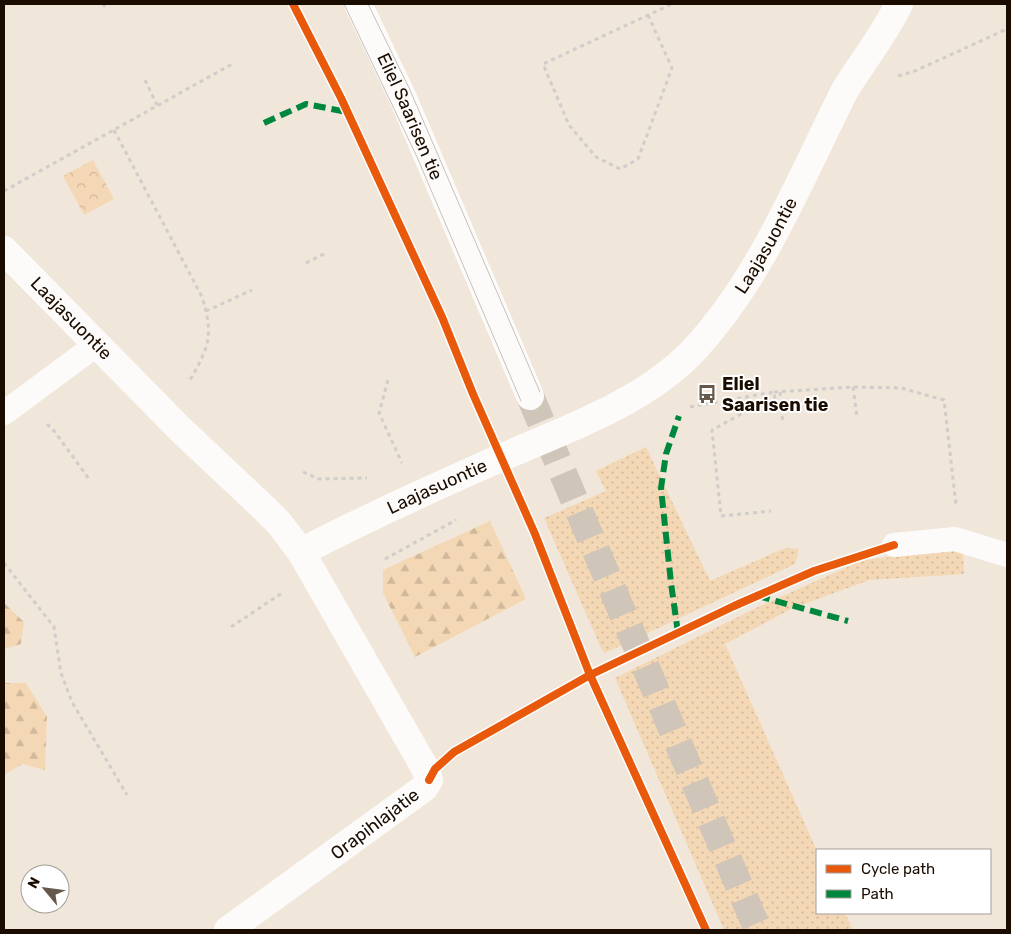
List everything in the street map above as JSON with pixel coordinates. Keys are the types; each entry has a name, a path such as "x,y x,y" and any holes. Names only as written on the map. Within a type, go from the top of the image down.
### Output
{"street":[{"name":"Eliel Saarisen tie","path":"358,4 402,96 530,396"},
{"name":"Laajasuontie","path":"4,250 180,429 274,518 301,552 360,522 602,413 650,387 692,352 720,320 757,265 845,90 861,63 889,25 899,4"},
{"name":"Orapihlajatie","path":"228,930 424,788 429,780 425,768 301,552"}],"lane":[{"path":"4,413 96,345"},
{"path":"894,545 955,539 1007,555"}],"path":[{"path":"648,15 672,68 638,159 620,169 596,157 569,125 543,64 648,15 672,4"},
{"path":"893,78 915,71 1007,28"},
{"path":"4,191 234,63"},
{"path":"145,80 157,105"},
{"path":"114,130 202,297 206,311 209,337 205,354 190,380"},
{"path":"306,263 326,253"},
{"path":"206,311 252,290"},
{"path":"388,380 379,413 402,464 409,460"},
{"path":"853,387 857,417"},
{"path":"690,408 774,392 853,387 901,388 944,400 956,503"},
{"path":"771,511 721,516 712,430 754,407 776,406 774,392"},
{"path":"780,392 783,424"},
{"path":"25,397 54,432 88,479"},
{"path":"303,472 319,479 366,478 375,475"},
{"path":"385,559 461,517"},
{"path":"4,563 54,627 61,673 72,702 127,795"},
{"path":"231,627 283,592"}],"green space":[{"path":"93,160 114,199 84,215 63,176"},
{"path":"646,447 710,581 785,548 799,549 795,564 605,653 544,518 606,491 596,471"},
{"path":"490,521 526,599 415,657 383,593 383,570"},
{"path":"963,549 964,574 869,580 791,609 725,644 816,849 816,914 845,914 853,930 724,930 615,678 758,607 863,560"},
{"path":"4,603 24,622 21,644 4,649"},
{"path":"4,683 26,683 47,717 45,770 22,764 4,775"}],"tunnel":[{"path":"530,396 758,930"}],"tram line":[{"path":"344,4 417,157 521,401"},
{"path":"368,4 410,90 540,392"}],"marked path":[{"path":"264,123 306,104 347,112"},
{"path":"678,633 661,488 666,454 679,416"},
{"path":"758,596 848,621"}],"cycle path":[{"path":"293,4 341,98 442,317 473,394 535,534 590,675 706,930"},
{"path":"429,780 435,769 454,752 590,675 734,606 814,571 894,545"}],"place":[{"name":"Eliel Saarisen tie","path":"707,394"}]}
